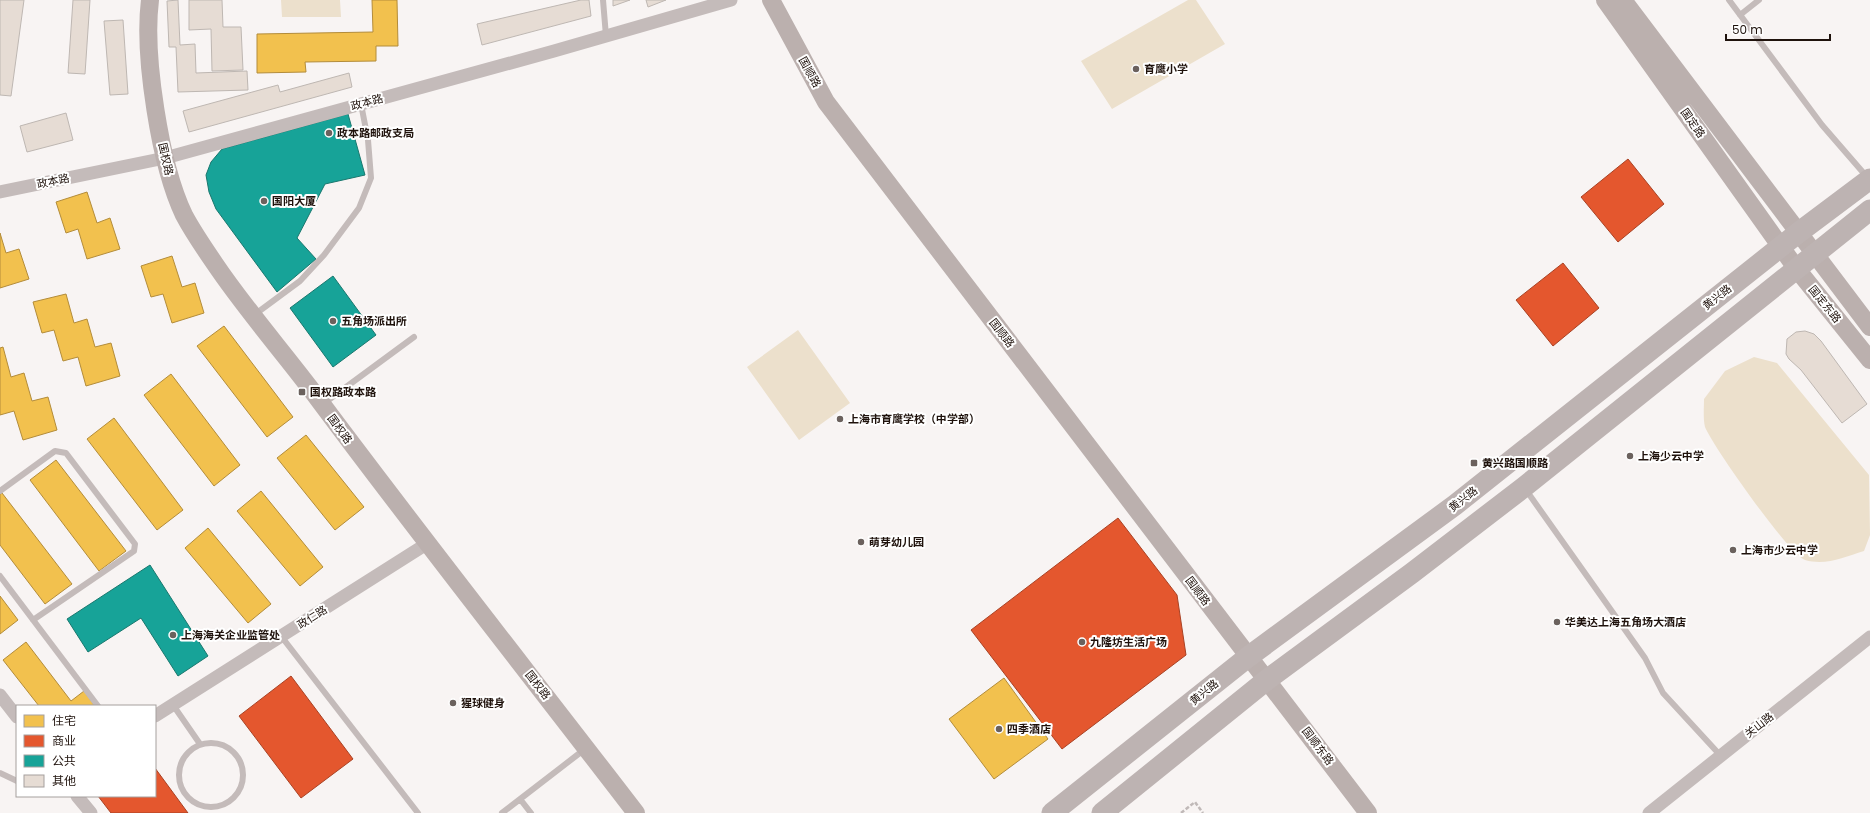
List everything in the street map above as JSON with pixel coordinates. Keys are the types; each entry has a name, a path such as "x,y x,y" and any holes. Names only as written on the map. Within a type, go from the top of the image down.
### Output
{"main road":[{"name":"黄兴路","path":"1052,813 1248,657 1455,506 1780,247 1870,179"},
{"path":"1102,813 1268,680 1412,573 1524,487 1870,210"}],"street":[{"name":"国权路","path":"150,0 148,15 151,73 165,158 174,192 194,234 229,285 636,813"},
{"name":"政本路","path":"0,192 165,158 731,0"},
{"name":"国顺路","path":"771,0 826,102 1248,657 1268,680"},
{"name":"国定路","path":"1604,0 1780,247"},
{"name":"国定路","path":"1623,0 1798,233"},
{"name":"国定东路","path":"1798,233 1870,327"},
{"name":"国定东路","path":"1780,247 1870,360"},
{"name":"政仁路","path":"156,715 428,543"},
{"name":"关山路","path":"1649,813 1870,637"},
{"name":"国顺东路","path":"1268,680 1368,813"},
{"path":"0,695 16,716"},
{"path":"78,797 91,813"}],"lane":[{"path":"603,0 606,36"},
{"path":"1729,0 1822,125 1870,179"},
{"path":"1740,15 1759,0"},
{"path":"253,315 300,281 324,255 359,208 371,178 368,140 361,104"},
{"path":"322,405 414,337"},
{"path":"0,491 55,451 62,451 66,453 135,544 134,551 33,620"},
{"path":"1524,487 1645,658 1663,693 1720,755"},
{"path":"0,576 97,705"},
{"path":"281,636 418,813"},
{"path":"173,705 200,744"},
{"path":"210,742 226,745 236,753 242,764 244,777 235,797 212,810 196,804 186,796 178,776 179,766 184,756 192,748 200,744 210,742"},
{"path":"502,813 586,748"},
{"path":"0,773 16,781"},
{"path":"520,799 531,813"}],"path":[{"path":"1181,813 1195,802 1203,813"}],"shaded area":[{"path":"281,0 340,0 341,17 282,17"},
{"path":"1188,0 1196,0 1225,44 1112,109 1081,61"},
{"path":"798,330 850,403 799,440 747,367"},
{"path":"1754,357 1777,363 1869,475 1870,535 1864,551 1835,560 1813,562 1805,560 1784,540 1752,499 1711,438 1704,424 1704,399 1725,371"}],"building: 住宅":[{"path":"372,0 397,0 398,46 376,46 376,61 305,62 306,72 257,73 257,34 373,32"},
{"path":"87,192 97,223 110,218 120,249 87,259 78,229 66,233 56,202"},
{"path":"0,233 6,253 19,249 29,279 0,288"},
{"path":"172,256 182,287 195,283 204,313 172,323 163,294 151,297 141,266"},
{"path":"66,294 74,323 87,319 95,347 111,343 120,376 86,386 78,357 63,361 54,330 42,333 33,302"},
{"path":"224,326 293,417 267,437 197,346"},
{"path":"3,347 11,377 24,373 32,401 48,397 57,430 23,440 14,411 0,415 0,348"},
{"path":"171,374 240,465 214,486 144,395"},
{"path":"114,418 183,510 157,530 87,439"},
{"path":"306,435 364,507 335,530 277,458"},
{"path":"56,460 126,551 99,571 30,480"},
{"path":"261,491 323,567 300,586 237,511"},
{"path":"2,493 72,584 45,604 0,545 0,494"},
{"path":"208,528 271,604 248,623 185,548"},
{"path":"0,596 18,620 0,634"},
{"path":"26,642 71,701 84,691 94,705 38,705 3,660"},
{"name":"四季酒店","path":"1004,678 1048,739 994,779 949,719"}],"building: 商业":[{"path":"1628,159 1664,204 1618,242 1581,197"},
{"path":"1563,263 1599,308 1553,346 1516,300"},
{"name":"九隆坊生活广场","path":"1118,518 1177,595 1186,655 1062,749 971,630"},
{"path":"291,676 353,759 301,798 239,716"},
{"path":"156,769 188,813 111,813 99,797 156,797"}],"building: 公共":[{"name":"国阳大厦","path":"348,114 365,175 325,184 297,238 316,259 277,292 216,209 209,192 206,175 211,162 222,149"},
{"name":"五角场派出所","path":"333,276 376,335 333,367 290,308"},
{"name":"上海海关企业监管处","path":"150,565 208,656 178,676 141,618 88,652 67,619"}],"building: 其他":[{"path":"0,0 24,0 11,96 0,95"},
{"path":"73,0 90,0 85,74 68,73"},
{"path":"178,0 180,45 195,44 196,73 247,71 248,90 178,92 176,47 169,47 167,1"},
{"path":"189,0 222,0 223,27 241,27 243,70 212,71 211,29 189,30"},
{"path":"581,0 589,0 591,16 482,45 477,24"},
{"path":"613,0 630,0 613,6"},
{"path":"646,0 666,0 648,7"},
{"path":"123,20 128,94 110,95 104,21"},
{"path":"349,73 352,87 189,132 183,111 278,85 280,92"},
{"path":"66,113 73,140 27,152 20,126"},
{"path":"1805,331 1814,334 1821,341 1867,404 1842,423 1801,370 1789,359 1786,354 1787,339 1796,332"}],"place":[{"name":"育鹰小学","path":"1136,69"},
{"name":"政本路邮政支局","path":"329,133"},
{"name":"国阳大厦","path":"264,201"},
{"name":"五角场派出所","path":"333,321"},
{"name":"国权路政本路","path":"302,392"},
{"name":"上海市育鹰学校（中学部）","path":"840,419"},
{"name":"上海少云中学","path":"1630,456"},
{"name":"黄兴路国顺路","path":"1474,463"},
{"name":"萌芽幼儿园","path":"861,542"},
{"name":"上海市少云中学","path":"1733,550"},
{"name":"华美达上海五角场大酒店","path":"1557,622"},
{"name":"上海海关企业监管处","path":"173,635"},
{"name":"九隆坊生活广场","path":"1082,642"},
{"name":"猩球健身","path":"453,703"},
{"name":"四季酒店","path":"999,729"}]}
